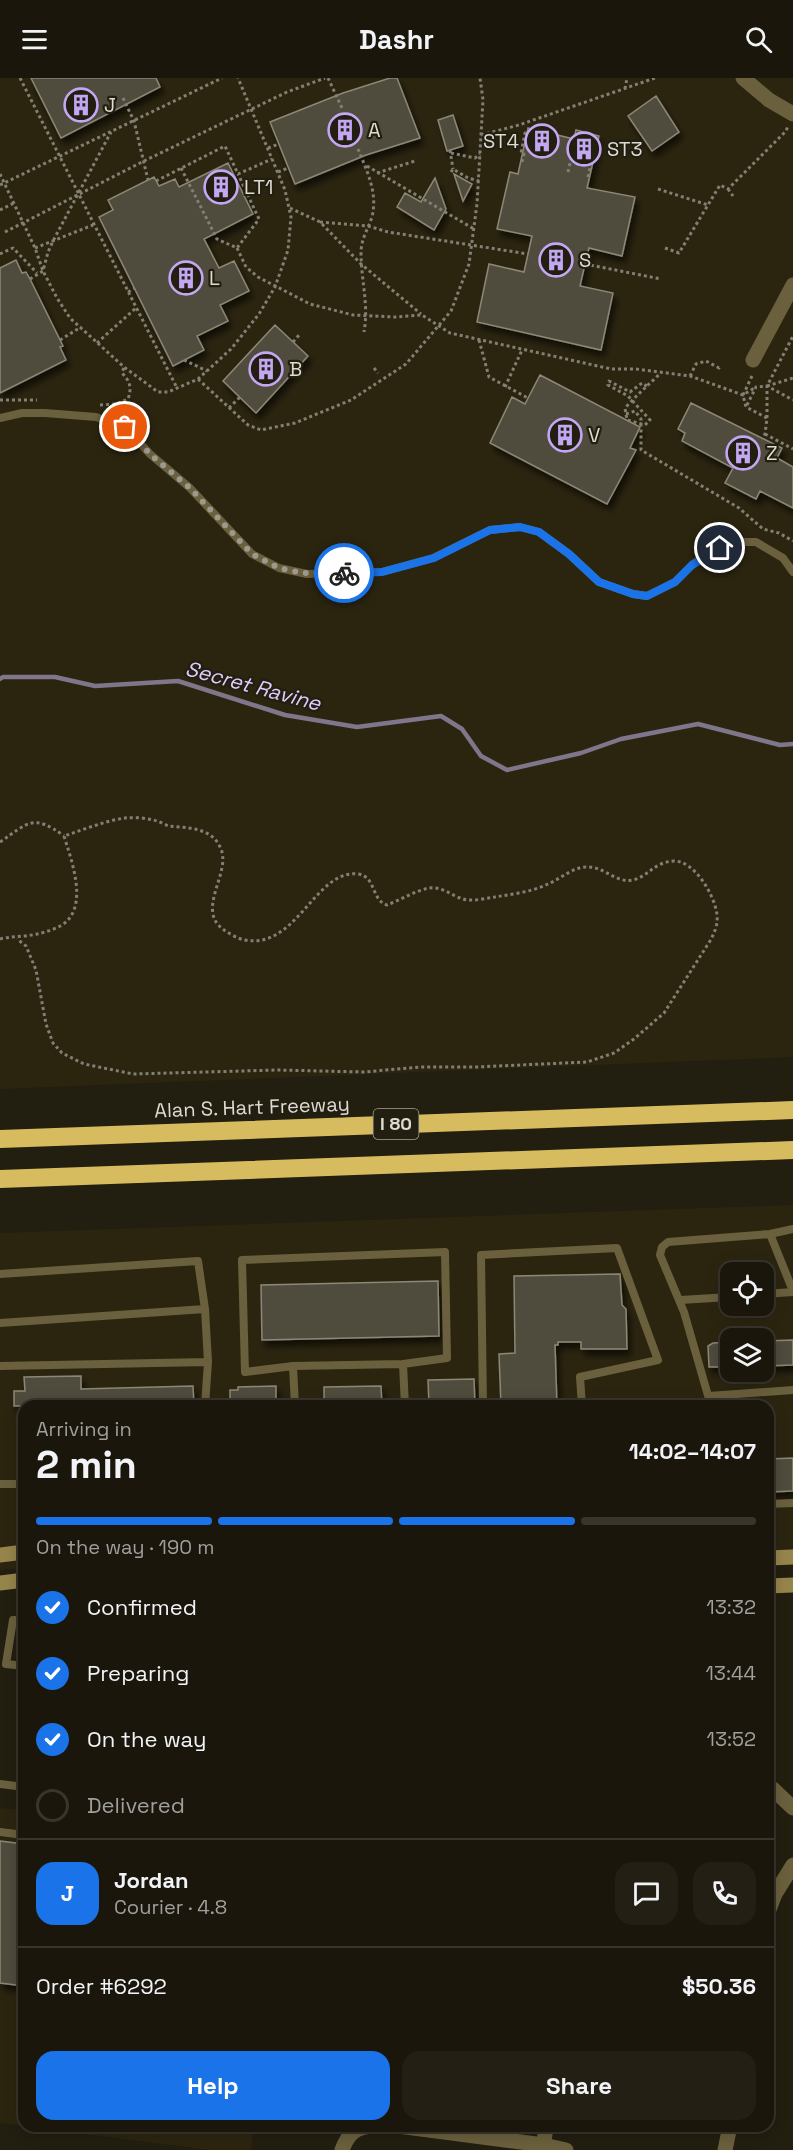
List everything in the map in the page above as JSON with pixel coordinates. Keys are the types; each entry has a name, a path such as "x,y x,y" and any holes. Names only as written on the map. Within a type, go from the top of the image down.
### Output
{"highway":[{"name":"Alan S. Hart Freeway","path":"0,1139 793,1110"},
{"name":"I 80","path":"0,1179 793,1150"}],"street":[{"path":"743,78 769,100 793,114"},
{"path":"753,360 793,285"},
{"path":"0,1555 18,1553"},
{"path":"774,1558 793,1557"},
{"path":"0,1583 18,1581"},
{"path":"774,1586 793,1585"},
{"path":"774,1790 793,1808"},
{"path":"774,1897 793,1865"},
{"path":"440,2132 566,2150"},
{"path":"544,2147 545,2132"},
{"path":"725,2150 729,2132"}],"lane":[{"path":"0,418 22,413 45,413 96,417 125,427 150,454 190,488 252,554 279,568 302,573 382,572 434,558 490,530 520,527 539,532 569,554 599,582 633,594 647,596 675,582 706,555 734,542 756,542 783,558 793,572"},
{"path":"710,1400 680,1300 660,1255 662,1247 668,1242 770,1234 793,1229"},
{"path":"770,1234 793,1292 774,1293"},
{"path":"483,1400 481,1255 617,1248 658,1360 580,1377 582,1400"},
{"path":"445,1252 447,1358 403,1364 293,1366 245,1372 242,1260 445,1252"},
{"path":"0,1275 198,1261 205,1309 208,1362 205,1400"},
{"path":"680,1300 720,1298"},
{"path":"0,1323 205,1309"},
{"path":"0,1366 208,1362"},
{"path":"403,1364 405,1400"},
{"path":"293,1366 295,1400"},
{"path":"709,1396 793,1390"},
{"path":"0,1484 18,1484"},
{"path":"774,1504 793,1503"},
{"path":"18,1620 13,1620 6,1664 18,1665"},
{"path":"0,1784 18,1786"},
{"path":"0,1832 18,1834"}],"path":[{"path":"20,78 177,388"},
{"path":"2,184 222,78"},
{"path":"0,174 2,184 14,203 57,298 70,318 124,367 158,392 168,392 198,379 231,349 260,314 275,287 288,250 291,229 290,208 278,172 238,78"},
{"path":"5,232 287,92 327,78 342,108"},
{"path":"198,379 248,425 261,430 295,423 351,400 405,364 451,311 462,286 472,245 479,181 483,100 480,78"},
{"path":"625,89 627,78"},
{"path":"481,135 519,126 655,78"},
{"path":"123,98 134,121 148,180"},
{"path":"728,189 786,131 793,114"},
{"path":"44,271 53,241 111,132"},
{"path":"522,162 526,133"},
{"path":"268,148 279,144"},
{"path":"156,181 225,146 246,196 259,219 237,248"},
{"path":"358,149 373,187 374,201 363,237 361,264 367,316 364,332"},
{"path":"479,181 467,179 452,171 450,152 475,158 480,154"},
{"path":"238,174 272,159"},
{"path":"377,173 415,161"},
{"path":"568,172 570,163"},
{"path":"365,165 474,229"},
{"path":"181,168 217,239 237,248 246,267 258,277 310,304 353,315 395,318 422,315"},
{"path":"278,172 288,168"},
{"path":"588,177 590,168"},
{"path":"679,253 720,185 728,189 733,196"},
{"path":"658,189 708,205"},
{"path":"0,210 14,203"},
{"path":"290,208 320,222 368,226 388,232 528,254"},
{"path":"320,222 361,264 422,315 450,333 611,369 636,369 690,376 743,395"},
{"path":"35,248 93,225"},
{"path":"0,254 13,248 38,274"},
{"path":"665,248 685,256"},
{"path":"585,264 661,279"},
{"path":"30,279 44,271"},
{"path":"128,292 135,288"},
{"path":"98,343 136,308"},
{"path":"60,340 81,327"},
{"path":"293,342 299,335"},
{"path":"793,336 766,386 767,418 763,436 793,449"},
{"path":"479,340 489,377 528,398"},
{"path":"506,387 522,349"},
{"path":"184,360 207,371"},
{"path":"690,376 696,364 706,361 719,368 720,365"},
{"path":"92,405 116,404 128,399 129,380 122,373 124,367"},
{"path":"374,368 378,373"},
{"path":"647,386 642,383 630,392 609,381 608,385 632,400 650,420 645,425 627,420 625,408 632,400 647,386 662,372"},
{"path":"752,376 743,395 746,406 767,418"},
{"path":"743,395 756,387 793,378"},
{"path":"766,386 793,400"},
{"path":"746,406 756,387"},
{"path":"229,408 240,397"},
{"path":"0,400 45,401"},
{"path":"626,414 635,411 641,419 641,450 739,508 763,529 793,541"},
{"path":"16,939 26,946 36,970 46,1024 53,1043 62,1053 84,1064 134,1074 278,1070 364,1072 420,1067 587,1062 614,1053 664,1013 716,930 717,914 704,884 698,874 678,861 658,864 633,880 618,879 609,873 585,867 570,872 549,884 514,894 473,900 428,888 387,905 382,904 372,884 365,876 355,873 337,879 322,889 303,912 281,932 266,939 245,940 221,928 215,919 212,905 223,860 220,848 213,838 204,832 192,828 167,826 152,820 123,818 63,836"},
{"path":"0,842 24,824 42,822 63,836 73,866 77,893 71,915 66,922 49,930 16,939 0,939"}],"shaded area":[{"path":"0,78 793,78 793,1057 0,1089"},
{"path":"793,1205 793,1565 774,1567 774,1400 18,1400 18,1568 0,1570 0,1233"},
{"path":"0,1808 18,1810 18,2125 0,2123"},
{"path":"70,2132 253,2132 251,2150 209,2150"}],"building":[{"name":"J","path":"31,78 156,78 160,87 61,138"},
{"name":"A","path":"390,78 397,78 420,138 366,155 295,184 270,122 343,93"},
{"path":"656,96 679,132 652,151 628,116"},
{"path":"453,115 463,146 447,151 438,120"},
{"name":"S","path":"528,128 574,139 576,130 599,136 587,188 635,197 622,256 589,248 580,286 613,293 601,350 477,322 489,264 524,272 532,236 497,229 510,172 518,174"},
{"name":"L","path":"228,163 253,214 204,239 219,268 234,261 249,291 220,305 228,321 197,336 204,350 173,366 99,217 113,210 108,200 154,177 159,186 175,179 179,187"},
{"path":"454,174 472,184 463,201"},
{"path":"435,178 446,209 434,230 397,207 405,193 421,202"},
{"path":"16,260 22,273 26,272 30,279 63,346 60,347 66,360 0,393 0,268"},
{"name":"B","path":"275,325 308,356 256,413 223,381"},
{"name":"V","path":"540,375 640,427 630,448 636,450 607,504 490,443 512,397 525,404"},
{"name":"Z","path":"691,403 782,448 777,458 793,467 793,508 760,491 756,499 725,483 733,468 682,441 685,433 678,429"},
{"path":"620,1274 622,1305 626,1309 627,1349 581,1349 581,1342 558,1342 558,1345 555,1345 557,1400 501,1400 499,1354 515,1353 514,1276"},
{"path":"438,1281 439,1336 262,1340 261,1285"},
{"path":"793,1340 793,1365 774,1366 774,1341"},
{"path":"720,1343 720,1367 709,1367 708,1346"},
{"path":"81,1376 81,1389 193,1386 194,1400 18,1400 18,1406 14,1406 14,1391 25,1391 24,1377"},
{"path":"474,1379 475,1400 429,1400 428,1380"},
{"path":"276,1386 276,1400 230,1400 230,1390 238,1390 238,1387"},
{"path":"381,1386 382,1400 324,1400 324,1387"},
{"path":"793,1458 793,1491 774,1492 774,1459"},
{"path":"0,1841 18,1843 18,1985 0,1983"}],"waterway":[{"name":"Secret Ravine","path":"0,679 3,677 55,677 95,686 178,681 285,715 357,727 441,716 462,729 481,756 507,770 581,753 621,739 698,724 780,745 793,744"}],"way so far":[{"path":"125,427 150,454 190,488 252,554 279,568 302,573 344,573"}],"place":[{"name":"J","path":"81,105"},
{"name":"A","path":"345,130"},
{"name":"ST4","path":"542,141"},
{"name":"ST3","path":"584,149"},
{"name":"LT1","path":"221,187"},
{"name":"S","path":"556,260"},
{"name":"L","path":"186,278"},
{"name":"B","path":"266,369"},
{"name":"V","path":"565,435"},
{"name":"Z","path":"743,453"}],"route":[{"path":"344,573 382,572 434,558 490,530 520,527 539,532 569,554 599,582 633,594 647,596 675,582 692,565 720,548"}]}
